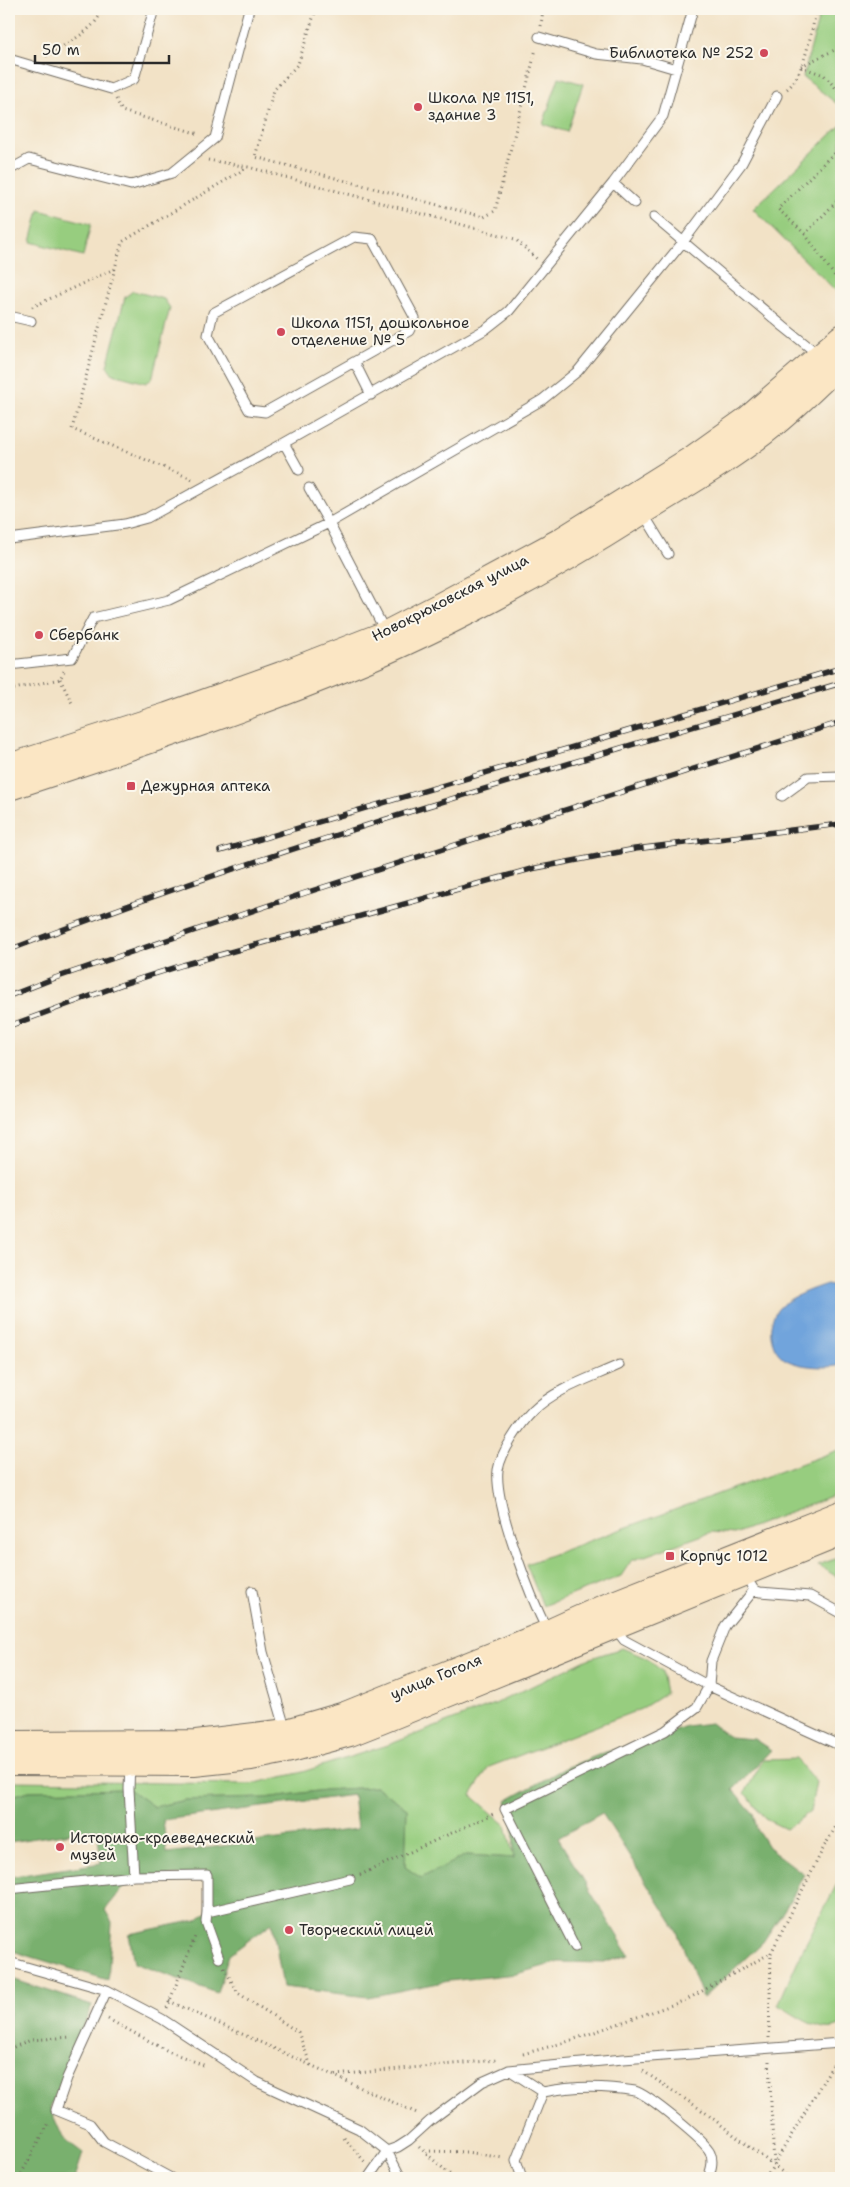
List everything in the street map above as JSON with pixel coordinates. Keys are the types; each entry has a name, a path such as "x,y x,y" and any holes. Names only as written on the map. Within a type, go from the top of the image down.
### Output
{"main road":[{"name":"Новокрюковская улица","path":"9,766 167,715 281,674 389,641 531,580 580,552 745,447 775,424 831,363 841,337"},
{"name":"Новокрюковская улица","path":"9,788 267,700 351,667 389,641 559,541 692,458 831,363"},
{"name":"улица Гоголя","path":"9,1743 130,1753 196,1742 286,1731 345,1714 548,1632 607,1618 746,1572 841,1513"},
{"path":"746,1572 841,1534"},
{"path":"9,1763 130,1753 194,1764 251,1758 291,1750 342,1736 607,1618"}],"lane":[{"path":"9,59 112,89 134,79 154,9"},
{"path":"9,170 29,159 131,185 172,173 215,138 249,9"},
{"path":"9,539 125,524 147,518 284,444 486,329 509,311 613,183 663,116 693,9"},
{"path":"539,37 596,54 642,59 676,69"},
{"path":"9,665 72,658 93,618 169,600 329,523 542,400 578,371 683,242 742,163 777,96"},
{"path":"613,183 635,203"},
{"path":"654,217 831,363"},
{"path":"354,237 372,239 415,318 409,331 355,362 265,412 248,410 208,335 213,312 354,237"},
{"path":"10,317 31,321"},
{"path":"355,362 371,395"},
{"path":"284,444 299,470"},
{"path":"308,488 329,523 389,641"},
{"path":"643,512 668,554"},
{"path":"782,796 808,777 841,776"},
{"path":"548,1632 539,1613 500,1504 498,1469 511,1438 533,1411 559,1393 620,1365"},
{"path":"575,1947 505,1809 664,1731 698,1707 709,1686 711,1661 746,1572 810,1596 841,1613"},
{"path":"252,1591 263,1652 286,1731"},
{"path":"607,1618 624,1640 709,1686 841,1746"},
{"path":"130,1753 129,1789 134,1876"},
{"path":"9,1889 134,1876 207,1875 206,1922 219,1958"},
{"path":"207,1912 350,1879"},
{"path":"9,1962 107,1990 162,2018 257,2082 359,2128 387,2151 401,2178"},
{"path":"107,1990 56,2110 90,2124 104,2142 171,2178"},
{"path":"366,2174 387,2151 409,2140 430,2120 482,2082 509,2070 623,2059 841,2043"},
{"path":"509,2070 543,2092 563,2088 638,2092 674,2117 710,2152 712,2168 708,2178"},
{"path":"522,2178 516,2160 543,2092"}],"path":[{"path":"31,66 85,31 100,16 102,9"},
{"path":"316,9 298,64 274,90 255,157 484,217 495,211 539,37"},
{"path":"777,96 793,84 801,66 817,9"},
{"path":"801,66 841,47"},
{"path":"801,66 824,75 841,94"},
{"path":"112,89 122,111 215,138"},
{"path":"841,146 778,209 804,234 841,285"},
{"path":"193,156 222,164 248,167 516,239 544,266"},
{"path":"207,485 72,429 122,242 248,167"},
{"path":"804,234 841,197"},
{"path":"10,317 115,268"},
{"path":"9,690 60,679 72,658"},
{"path":"60,679 72,703"},
{"path":"350,1879 505,1809"},
{"path":"774,2166 768,2049 771,1953 824,1847 841,1818"},
{"path":"162,2018 197,1930 207,1912"},
{"path":"516,2056 566,2042 686,2000 771,1953"},
{"path":"219,1958 238,1993 298,2032 311,2067"},
{"path":"170,2001 430,2120"},
{"path":"97,2012 120,2027 168,2051 195,2060 211,2069"},
{"path":"9,2049 31,2040 86,2036"},
{"path":"766,2178 841,2050"},
{"path":"623,2059 703,2111 790,2178"},
{"path":"335,2075 498,2060"},
{"path":"19,2178 56,2110"},
{"path":"340,2136 348,2140 366,2162 366,2174"},
{"path":"409,2140 425,2151 454,2178"},
{"path":"425,2151 467,2152 516,2160"}],"green space":[{"path":"821,9 841,9 841,107 803,77"},
{"path":"559,77 583,84 567,132 543,124"},
{"path":"841,125 841,287 837,292 753,209"},
{"path":"39,210 91,224 83,256 31,242"},
{"path":"133,291 164,299 170,308 152,379 146,383 113,374 107,366 125,297"},
{"path":"841,1449 841,1493 734,1534 711,1532 631,1561 621,1576 543,1606 526,1564"},
{"path":"841,1557 841,1577 837,1577 818,1565"},
{"path":"622,1648 646,1658 662,1671 666,1693 641,1709 489,1767 471,1795 506,1825 514,1858 466,1855 421,1878 405,1867 407,1808 376,1787 325,1790 265,1798 185,1800 154,1807 129,1789 29,1791 9,1797 9,1781 251,1784 299,1773 388,1745 495,1704 588,1659"},
{"path":"711,1723 729,1737 754,1739 771,1750 733,1790 753,1813 757,1829 768,1847 804,1874 790,1901 763,1942 703,1998 676,1929 602,1813 558,1838 629,1955 604,1963 559,1962 516,1974 449,1981 368,1997 283,1987 272,1923 229,1955 217,1993 134,1963 129,1934 197,1920 207,1912 207,1875 133,1876 105,1910 112,1922 108,1980 9,1950 9,1877 101,1863 97,1829 9,1842 9,1797 29,1791 129,1789 154,1807 185,1800 265,1798 325,1790 376,1787 407,1808 405,1867 421,1878 466,1855 514,1858 513,1822 506,1801 565,1768 606,1752 648,1740 686,1726","holes":["353,1795 357,1829 167,1853 163,1820"]},
{"path":"796,1759 816,1782 810,1812 786,1829 765,1819 745,1793 763,1760"},
{"path":"841,1876 841,2025 834,2028 826,2028 809,2023 778,2005 802,1951"},
{"path":"9,1978 92,2005 50,2108 63,2138 83,2153 75,2178 9,2178"}],"water":[{"path":"827,1284 841,1287 841,1365 827,1367 810,1366 787,1360 777,1352 772,1339 771,1326 775,1313 783,1304 795,1297"}],"railway":[{"path":"220,851 841,668"},
{"path":"9,950 111,911 318,841 527,776 841,683"},
{"path":"9,996 55,978 305,893 841,722"},
{"path":"9,1026 123,984 183,965 531,869 635,849 841,824"}],"place":[{"name":"Библиотека № 252","path":"764,53"},
{"name":"Школа № 1151, здание 3","path":"418,107"},
{"name":"Школа 1151, дошкольное отделение № 5","path":"281,332"},
{"name":"Сбербанк","path":"39,635"},
{"name":"Дежурная аптека","path":"131,786"},
{"name":"Корпус 1012","path":"670,1556"},
{"name":"Историко-краеведческий музей","path":"60,1847"},
{"name":"Творческий лицей","path":"289,1930"}]}
